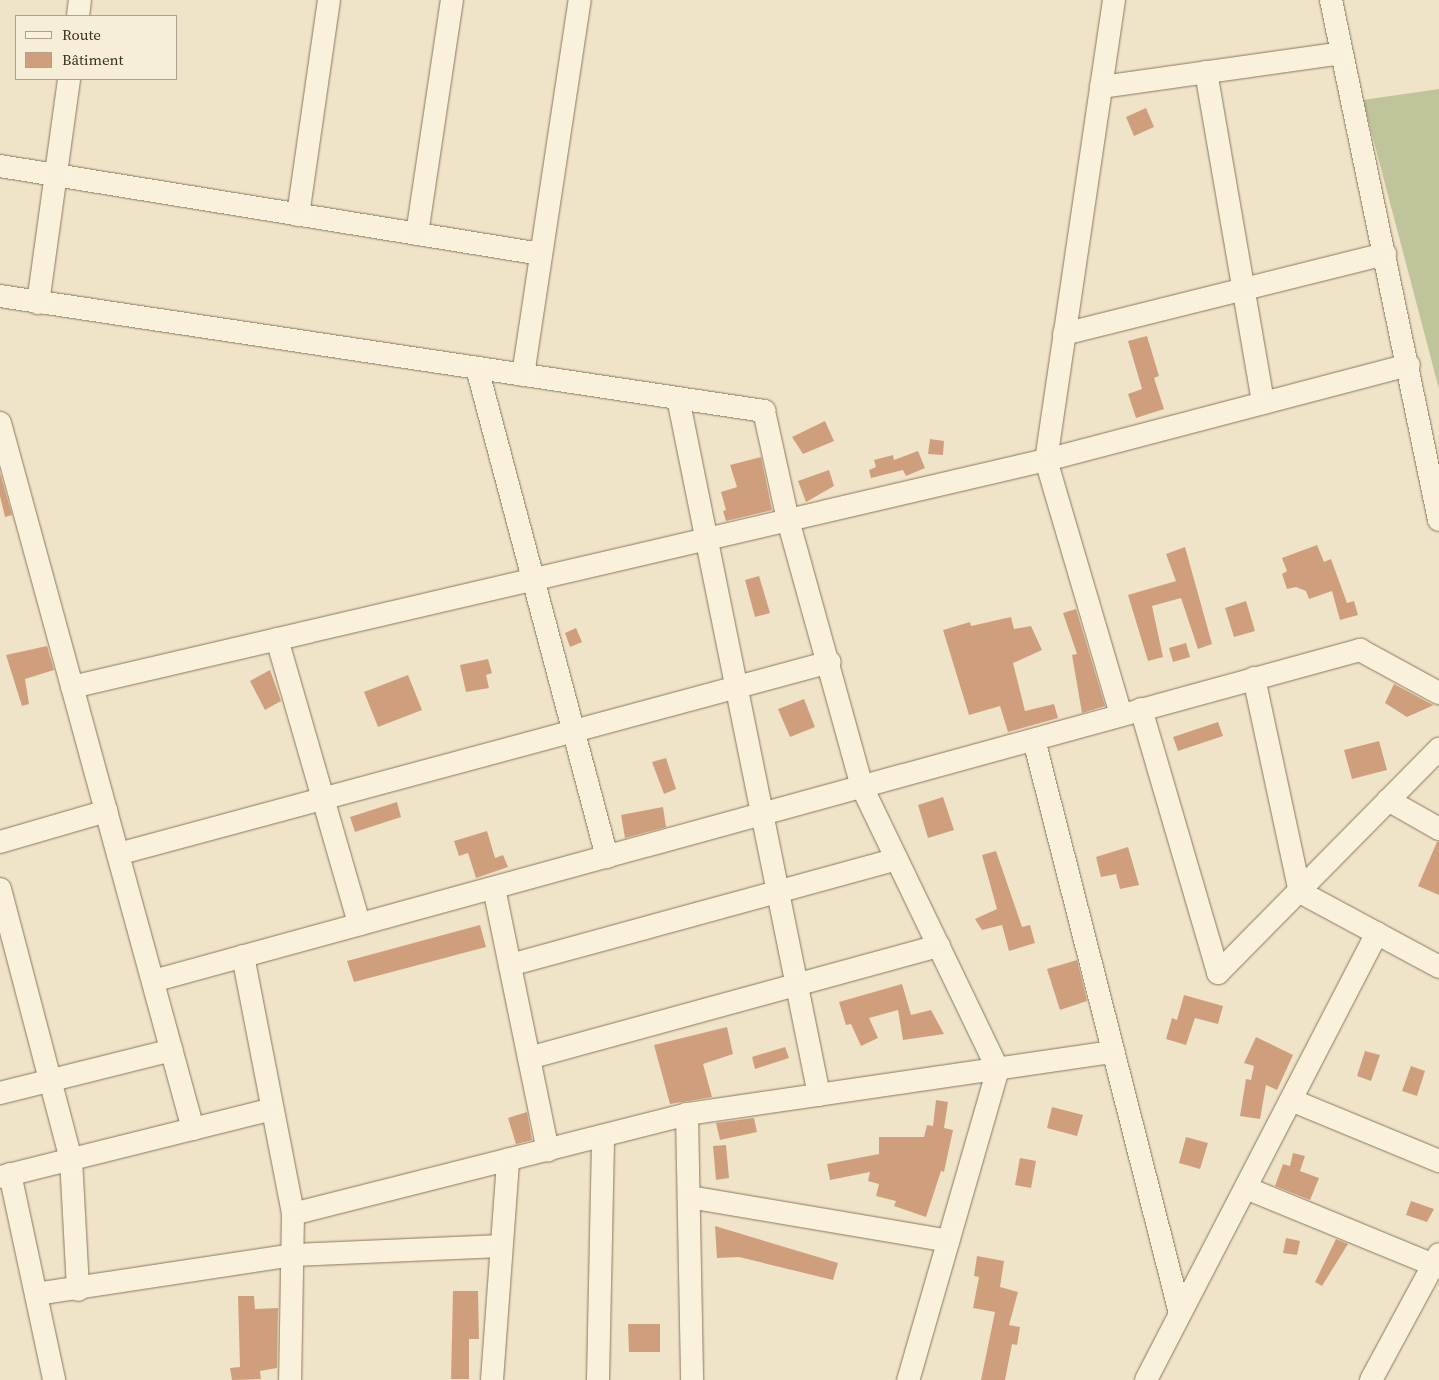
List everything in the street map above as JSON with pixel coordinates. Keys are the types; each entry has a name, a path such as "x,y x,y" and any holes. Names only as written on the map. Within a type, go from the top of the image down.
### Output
{"street":[{"path":"78,15 80,0"},
{"path":"298,215 329,0"},
{"path":"417,234 452,0"},
{"path":"523,375 580,0"},
{"path":"1114,0 1046,460 1218,972 1300,892 1439,748"},
{"path":"1331,0 1408,365 1432,438 1439,520"},
{"path":"1101,86 1342,53"},
{"path":"1206,72 1246,289 1263,404"},
{"path":"38,303 69,80"},
{"path":"0,166 541,254"},
{"path":"1064,334 1385,254"},
{"path":"0,296 764,411 788,520 830,662 862,787 998,1069 908,1380"},
{"path":"72,687 1046,460 1408,365"},
{"path":"477,368 607,857"},
{"path":"678,398 819,1095"},
{"path":"0,423 193,1129"},
{"path":"277,639 359,924"},
{"path":"153,981 1360,650 1439,693"},
{"path":"118,854 830,662"},
{"path":"1254,678 1300,892 1439,967"},
{"path":"1034,740 1180,1313"},
{"path":"1388,800 1439,829"},
{"path":"0,842 106,811"},
{"path":"510,965 896,859"},
{"path":"494,888 548,1150"},
{"path":"0,889 71,1159 78,1290"},
{"path":"1146,1380 1377,933"},
{"path":"529,1058 939,946"},
{"path":"243,956 293,1214 294,1255 290,1380"},
{"path":"0,1094 172,1050"},
{"path":"293,1214 688,1114 1114,1052"},
{"path":"1291,1100 1439,1161"},
{"path":"54,1380 36,1294 5,1175 272,1109"},
{"path":"688,1114 692,1380"},
{"path":"598,1380 603,1136"},
{"path":"492,1380 508,1160"},
{"path":"1246,1188 1437,1261 1371,1380"},
{"path":"689,1197 948,1241"},
{"path":"36,1294 78,1290 294,1255 501,1246"}],"green space":[{"path":"1439,89 1439,389 1363,100"}],"building":[{"path":"1146,108 1154,127 1134,136 1126,117"},
{"path":"1147,336 1159,376 1154,378 1164,409 1136,418 1128,394 1142,389 1128,341"},
{"path":"825,421 834,441 803,454 792,437"},
{"path":"930,439 944,441 943,455 928,454"},
{"path":"918,451 925,468 906,476 903,470 871,478 869,470 876,467 874,460 893,455 894,460"},
{"path":"761,457 772,510 726,521 723,511 726,510 721,492 737,487 730,465"},
{"path":"829,470 834,486 806,502 798,481"},
{"path":"0,473 12,515 5,517 0,496"},
{"path":"1317,545 1324,562 1331,559 1347,603 1354,601 1358,615 1340,620 1332,591 1309,599 1306,591 1296,587 1287,589 1282,574 1287,571 1282,558"},
{"path":"1185,547 1212,644 1198,649 1181,598 1152,606 1163,657 1148,661 1128,595 1176,581 1166,554"},
{"path":"759,576 770,613 755,617 745,580"},
{"path":"1246,601 1255,631 1234,637 1225,608"},
{"path":"1076,609 1105,706 1082,713 1072,655 1077,654 1063,613"},
{"path":"1011,617 1014,629 1031,626 1042,650 1013,663 1025,711 1054,704 1058,718 1008,732 1000,706 969,715 943,630 970,622 971,626"},
{"path":"576,628 582,642 570,647 565,633"},
{"path":"1186,643 1190,657 1173,662 1169,648"},
{"path":"47,646 54,670 25,679 29,704 22,706 6,655"},
{"path":"488,659 492,673 486,675 489,688 466,692 460,665"},
{"path":"270,670 281,701 265,710 250,681"},
{"path":"408,675 422,710 378,727 364,692"},
{"path":"1394,684 1434,705 1407,717 1385,703"},
{"path":"804,699 815,727 790,737 778,709"},
{"path":"1218,722 1223,736 1178,751 1173,737"},
{"path":"1379,741 1387,770 1352,779 1344,750"},
{"path":"666,758 676,789 664,794 652,762"},
{"path":"943,797 954,830 928,838 918,805"},
{"path":"397,802 401,817 355,832 350,817"},
{"path":"663,807 666,827 625,838 621,815"},
{"path":"487,831 495,858 503,855 508,867 476,878 468,853 459,856 454,841"},
{"path":"1437,842 1439,842 1439,895 1418,886"},
{"path":"1128,847 1139,885 1120,889 1116,874 1101,877 1096,857"},
{"path":"996,851 1022,927 1030,925 1035,943 1009,951 1002,925 982,930 975,919 997,909 982,855"},
{"path":"480,925 486,947 354,982 347,961"},
{"path":"1077,960 1087,1001 1060,1010 1047,969"},
{"path":"902,984 911,1015 931,1010 944,1034 903,1040 898,1010 869,1018 878,1038 861,1046 851,1024 846,1025 839,1002"},
{"path":"1184,995 1223,1006 1218,1024 1195,1018 1186,1045 1166,1039 1172,1018 1177,1020"},
{"path":"727,1027 733,1054 703,1064 712,1097 670,1104 654,1045"},
{"path":"1256,1037 1293,1055 1277,1090 1266,1085 1260,1119 1240,1116 1246,1079 1251,1080 1254,1066 1244,1063"},
{"path":"785,1047 789,1058 755,1069 752,1057"},
{"path":"1365,1051 1380,1055 1371,1081 1357,1076"},
{"path":"1411,1066 1425,1071 1417,1096 1402,1091"},
{"path":"936,1100 948,1102 944,1128 953,1130 944,1172 941,1171 926,1217 894,1206 896,1201 876,1196 879,1184 868,1181 870,1172 830,1180 827,1164 879,1154 879,1137 924,1137 927,1125 933,1126"},
{"path":"1052,1107 1083,1115 1077,1136 1047,1128"},
{"path":"527,1112 532,1140 516,1144 508,1118"},
{"path":"754,1118 757,1132 720,1140 716,1123"},
{"path":"1186,1137 1208,1143 1200,1169 1179,1163"},
{"path":"726,1145 729,1178 716,1180 713,1146"},
{"path":"1293,1153 1305,1156 1300,1171 1319,1178 1310,1200 1275,1186 1283,1164 1290,1166"},
{"path":"1020,1158 1036,1161 1031,1188 1015,1185"},
{"path":"1411,1201 1434,1209 1427,1222 1406,1215"},
{"path":"715,1226 838,1263 833,1280 739,1257 717,1258"},
{"path":"1286,1238 1300,1241 1297,1255 1283,1253"},
{"path":"1336,1239 1348,1244 1322,1286 1315,1282"},
{"path":"977,1256 1004,1261 1000,1287 1018,1292 1009,1325 1020,1327 1017,1345 1012,1344 1005,1380 981,1380 995,1312 973,1308 979,1277 974,1276"},
{"path":"453,1291 478,1291 479,1339 469,1339 469,1379 451,1379"},
{"path":"238,1296 254,1296 255,1309 278,1308 277,1368 260,1371 261,1379 232,1380 230,1368 240,1367"},
{"path":"628,1324 660,1324 660,1352 629,1352"}]}
